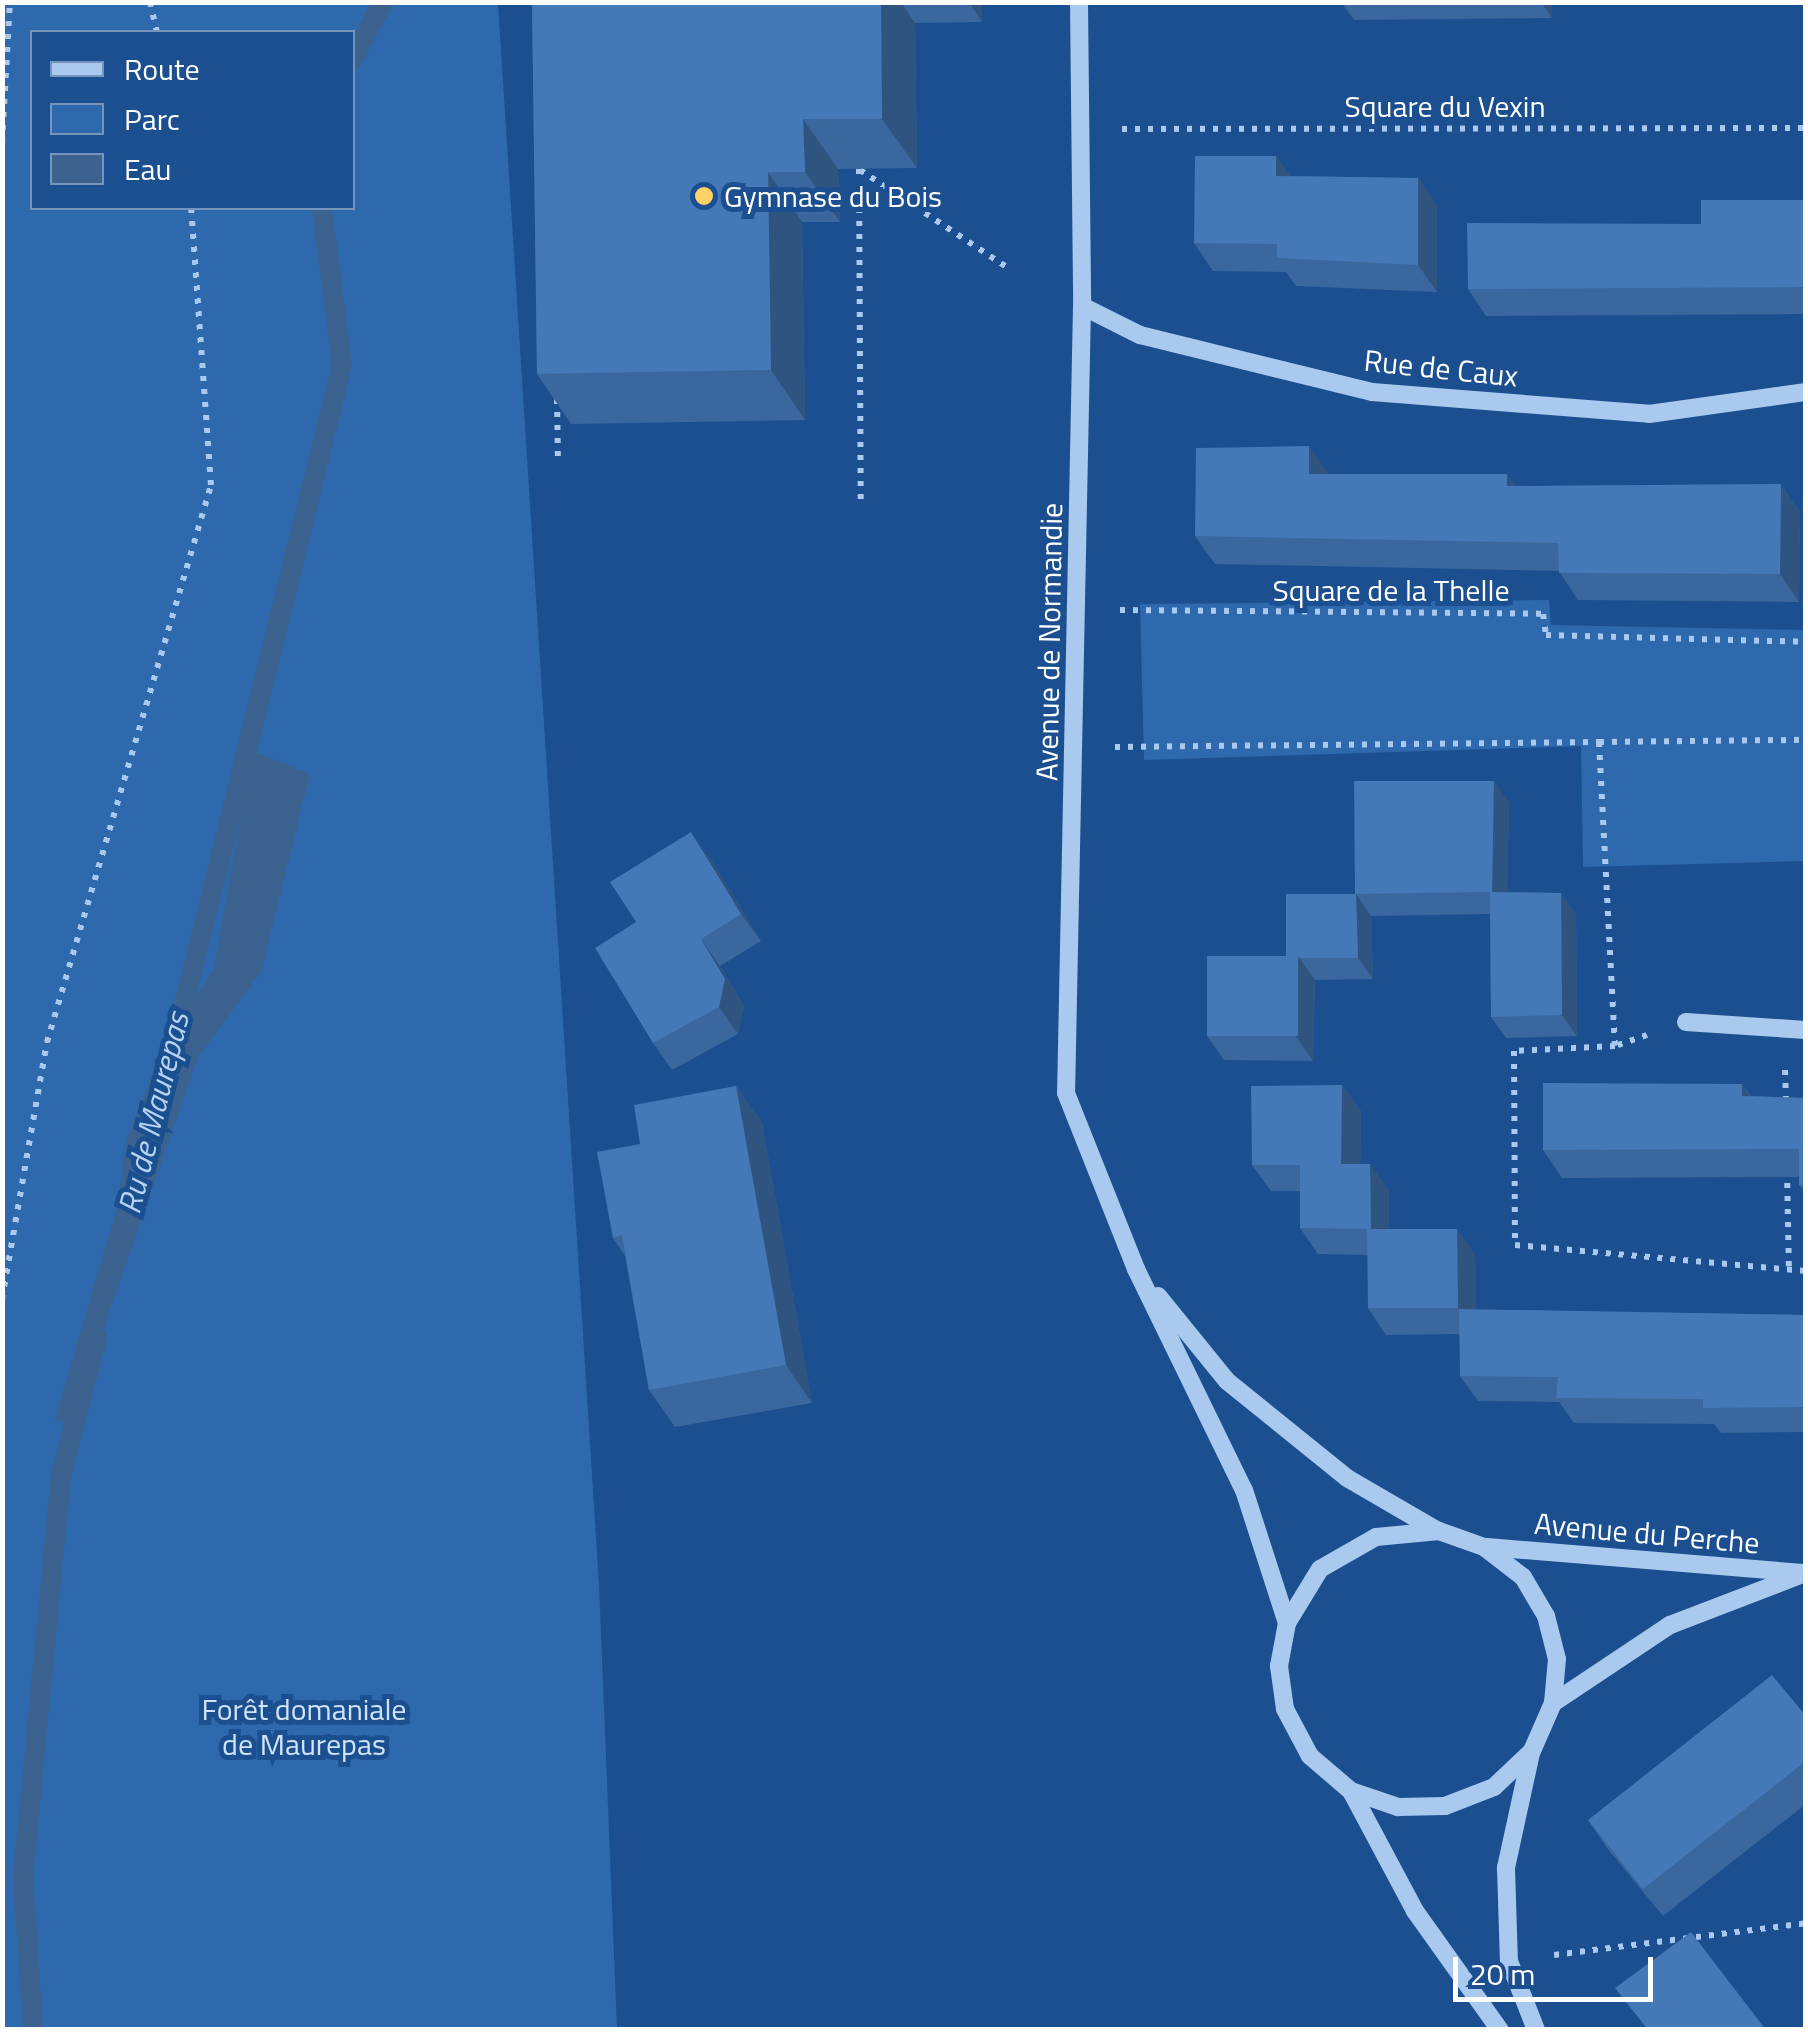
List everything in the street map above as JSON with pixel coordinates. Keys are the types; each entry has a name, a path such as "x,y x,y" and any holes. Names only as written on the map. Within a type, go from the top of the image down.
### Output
{"street":[{"name":"Avenue de Normandie","path":"1080,2 1084,130 1082,306 1066,1093 1136,1268 1244,1490 1287,1623"},
{"name":"Rue de Caux","path":"1082,306 1140,335 1372,392 1648,414 1806,392"},
{"path":"1686,1022 1806,1030"},
{"name":"Avenue de Normandie","path":"1136,1268 1227,1381 1346,1478 1439,1531 1484,1547 1523,1577 1546,1616 1557,1659 1554,1703 1532,1750 1506,1868 1510,1960 1536,2030"},
{"name":"Avenue de Normandie","path":"1439,1531 1376,1537 1320,1570 1287,1623 1279,1666 1286,1710 1310,1756 1351,1791 1398,1807 1446,1806 1494,1787 1532,1750"},
{"name":"Avenue du Perche","path":"1484,1547 1806,1573"},
{"name":"Avenue du Perche","path":"1554,1703 1670,1626 1806,1573"},
{"name":"Avenue de Normandie","path":"1351,1791 1414,1911 1500,2030"}],"path":[{"path":"2,143 10,2"},
{"path":"150,2 157,30"},
{"name":"Square du Vexin","path":"1084,130 1806,128"},
{"path":"861,500 859,169 1004,266"},
{"path":"2,1299 47,1042 211,485 192,210"},
{"path":"556,386 558,463"},
{"name":"Square de la Thelle","path":"1078,608 1543,614 1546,635 1806,642"},
{"path":"1074,748 1806,740"},
{"path":"1598,742 1615,1046"},
{"path":"1686,1022 1615,1046 1514,1051 1515,1245 1806,1270"},
{"path":"1784,1029 1786,1122"},
{"path":"1787,1159 1788,1270"},
{"path":"1510,1960 1806,1923"}],"green space":[{"name":"Forêt domaniale de Maurepas","path":"3,3 498,3 599,1584 617,2029 3,2030"},
{"path":"1549,600 1551,625 1805,630 1805,861 1583,867 1581,746 1144,760 1140,604"}],"water":[{"path":"252,751 310,774 261,972 198,1057 70,1425 55,1419 117,1208 127,1138 162,1051 214,969"}],"building":[{"name":"Gymnase du Bois","path":"532,2 881,2 882,119 803,119 805,172 768,172 771,370 537,374"},
{"path":"1195,156 1276,156 1276,176 1418,178 1418,265 1277,258 1277,244 1194,243"},
{"path":"1701,200 1806,200 1806,287 1468,289 1467,223 1701,224"},
{"path":"1309,446 1309,474 1507,474 1507,486 1781,484 1780,574 1559,573 1558,543 1195,536 1196,448"},
{"path":"1354,781 1494,781 1492,892 1561,893 1562,1015 1491,1017 1490,892 1356,894 1358,958 1286,956 1286,894 1355,894"},
{"path":"691,832 741,914 701,939 725,979 719,1007 653,1043 595,948 636,922 610,882"},
{"path":"1207,956 1298,956 1298,1036 1207,1036"},
{"path":"1543,1083 1742,1084 1742,1096 1806,1098 1806,1185 1799,1185 1799,1149 1543,1150"},
{"path":"1342,1085 1341,1164 1370,1164 1371,1229 1457,1229 1458,1308 1368,1308 1367,1229 1300,1228 1300,1165 1252,1165 1251,1086"},
{"path":"736,1086 786,1365 649,1390 622,1235 613,1238 597,1152 640,1144 634,1105"},
{"path":"1459,1309 1806,1315 1806,1407 1703,1408 1703,1399 1556,1398 1558,1377 1460,1376"},
{"path":"1772,1675 1806,1716 1806,1761 1643,1889 1588,1820"},
{"path":"1691,1932 1766,2030 1648,2030 1615,1988"}],"waterway":[{"name":"Ru de Maurepas","path":"355,54 383,2"},
{"name":"Ru de Maurepas","path":"173,1049 342,365 322,210"},
{"name":"Ru de Maurepas","path":"33,2030 23,1877 61,1475 97,1338"}],"place":[{"name":"Gymnase du Bois","path":"704,196"}]}
